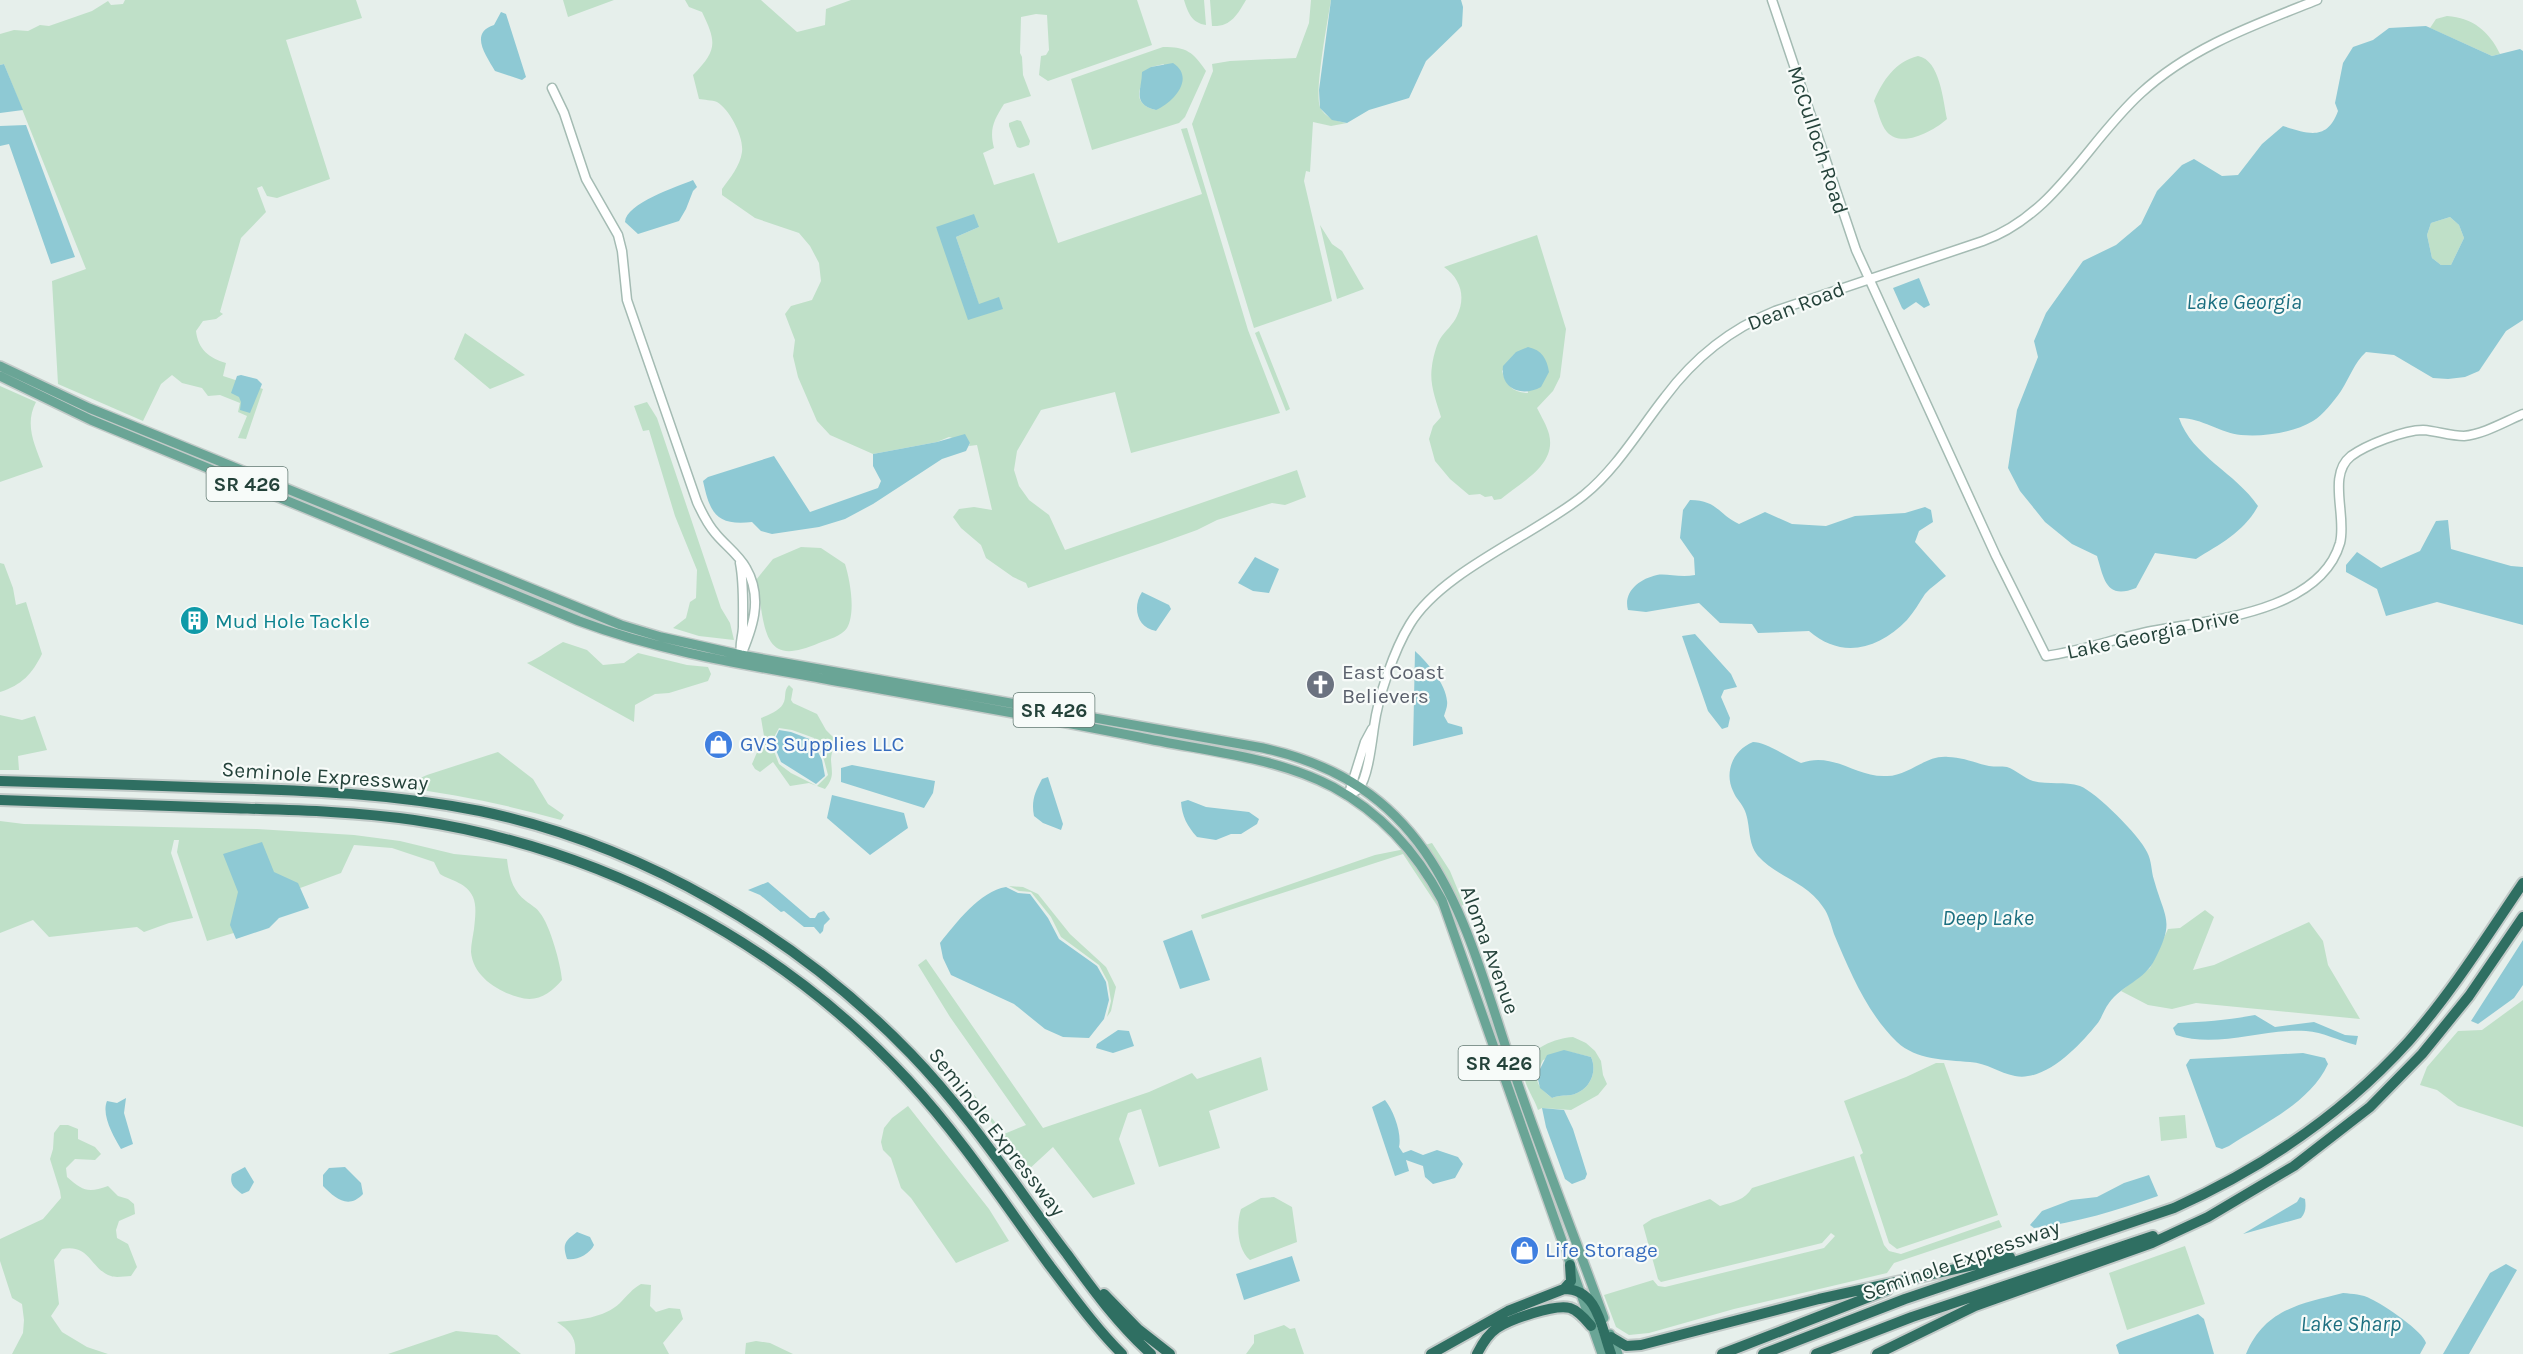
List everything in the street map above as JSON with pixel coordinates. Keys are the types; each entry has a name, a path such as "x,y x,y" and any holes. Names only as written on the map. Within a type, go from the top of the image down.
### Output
{"highway":[{"name":"Seminole Expressway","path":"0,781 321,791 378,796 481,812 526,823 622,856 675,881 736,914 777,941 856,1002 911,1054 949,1096 1114,1317 1151,1354"},
{"name":"Seminole Expressway","path":"0,800 321,811 414,820 527,845 578,862 654,893 735,938 770,961 843,1017 873,1045 936,1112 1080,1305 1122,1354"},
{"name":"Seminole Expressway","path":"1764,1354 1905,1299 2174,1208 2213,1190 2265,1161 2303,1136 2360,1090 2410,1040 2432,1013 2523,883"},
{"path":"1877,1354 1975,1306 2152,1243 2208,1217 2309,1156 2345,1129 2391,1088 2445,1028 2523,917"},
{"name":"Seminole Expressway","path":"1816,1354 1912,1317 2208,1217"},
{"path":"1043,1222 1115,1305 1147,1337 1170,1354"},
{"path":"1611,1337 1626,1346 1641,1345 1819,1299 2060,1246"},
{"path":"1564,1289 1571,1281 1570,1265"},
{"path":"1722,1354 1921,1277"},
{"path":"1431,1354 1508,1311 1564,1289 1579,1290 1593,1305 1611,1354"},
{"path":"1478,1354 1484,1342 1497,1328 1539,1312 1569,1308 1577,1312 1591,1326"}],"main road":[{"name":"SR 426","path":"0,366 89,408 601,619 740,659 1289,768 1317,779 1348,796"},
{"name":"SR 426","path":"0,376 91,420 599,629 662,648 740,659 1201,737 1292,755 1320,766 1356,785"},
{"path":"254,487 275,485"},
{"path":"280,498 286,494 296,494"},
{"path":"1177,745 1191,743 1201,737"},
{"name":"Aloma Avenue","path":"1356,785 1392,813 1420,843 1443,877 1468,937 1512,1068 1617,1354"},
{"name":"Aloma Avenue","path":"1348,796 1378,818 1404,843 1425,869 1450,917 1602,1354"},
{"path":"1442,900 1461,918"},
{"path":"1450,917 1468,937"},
{"path":"1497,1056 1512,1068"},
{"path":"1524,1133 1531,1141 1553,1196 1562,1203"}],"street":[{"name":"McCulloch Road","path":"1772,0 1845,221 1869,278"},
{"name":"Dean Road","path":"1356,785 1373,744 1374,726 1395,653 1410,623 1425,604 1448,584 1553,517 1601,480 1677,381 1717,343 1761,317 1869,278 1989,239 2018,224 2052,195 2126,107 2167,72 2220,40 2317,0"},
{"path":"552,88 564,113 586,179 618,235 627,300 697,502 709,526 746,566 753,585 756,605 755,620 740,659"},
{"name":"Lake Georgia Drive","path":"1869,278 1996,556 2046,656 2153,631 2260,610 2293,597 2331,562 2340,543 2342,526 2340,473 2345,461 2354,454 2401,433 2415,430 2463,436 2474,434 2523,414"},
{"path":"739,561 743,585 740,659"},
{"path":"1348,796 1356,785"}],"green space":[{"path":"125,0 356,0 362,18 286,40 330,179 277,198 267,196 262,186 257,188 266,212 241,238 220,312 223,314 216,319 203,321 196,331 199,343 205,352 226,363 223,376 263,389 246,439 238,438 247,416 238,412 240,403 220,395 208,396 202,388 182,383 172,375 161,384 143,421 58,384 52,281 86,269 4,64 0,65 0,34 14,30 28,31 40,25 49,26 92,11 108,1 111,5 123,4"},
{"path":"563,0 614,0 568,17"},
{"path":"685,0 761,0 797,32 825,25 826,9 851,0 1137,0 1152,45 1048,81 1039,75 1041,56 1046,55 1049,50 1047,15 1036,14 1021,17 1020,53 1023,75 1031,96 1004,104 995,120 992,130 994,148 983,153 994,185 1034,173 1058,243 1202,194 1181,129 1187,128 1248,330 1280,413 1131,453 1115,392 1041,410 1017,451 1014,470 1019,486 1029,500 1049,515 1065,550 1297,470 1306,497 1285,505 1272,503 1217,520 1161,543 1028,588 1026,583 1013,577 986,558 981,545 961,528 953,517 959,509 974,507 992,510 977,445 969,446 970,443 949,437 937,442 873,454 830,435 817,421 798,377 793,356 795,340 785,314 791,306 812,300 821,281 819,263 810,246 799,233 755,218 722,195 722,189 739,162 742,152 741,139 735,124 722,106 715,101 699,99 693,75 707,59 712,39 702,12 689,7","holes":["936,227 979,227 956,237 979,305"]},
{"path":"1184,0 1204,0 1206,25 1191,17"},
{"path":"1210,0 1246,0 1229,22 1212,26"},
{"path":"1311,0 1331,0 1320,72 1320,107 1328,116 1347,123 1331,126 1313,122 1310,172 1306,171 1304,181 1332,301 1254,328 1192,124 1213,71 1212,64 1296,58 1309,23"},
{"path":"2447,16 2465,20 2479,27 2491,39 2500,54 2492,56 2430,28 2436,19"},
{"path":"1163,47 1178,48 1189,52 1206,71 1185,117 1179,123 1092,150 1071,79","holes":["1164,64 1156,110 1142,103 1139,92 1151,67"]},
{"path":"1918,56 1925,59 1936,73 1947,119 1918,136 1901,139 1893,137 1883,125 1874,101 1881,86 1896,67"},
{"path":"1021,121 1030,141 1029,145 1020,148 1017,147 1009,126 1009,123"},
{"path":"2450,217 2459,225 2464,238 2451,265 2441,265 2432,258 2427,235 2431,223"},
{"path":"1320,225 1332,244 1342,251 1364,289 1337,299"},
{"path":"1537,235 1566,329 1560,377 1553,391 1537,408 1549,434 1548,455 1536,472 1501,499 1494,500 1492,496 1485,497 1480,494 1469,495 1450,479 1435,461 1429,439 1433,426 1441,417 1431,379 1434,356 1440,339 1457,316 1461,302 1458,283 1444,267","holes":["1522,350 1528,393 1518,392 1511,387 1502,371"]},
{"path":"1259,331 1290,409 1286,411 1255,333"},
{"path":"465,333 525,375 490,389 454,359"},
{"path":"0,386 36,402 31,427 43,467 0,482"},
{"path":"647,402 657,418 734,640 699,636 673,628 686,618 690,602 696,598 697,570 675,516 649,430 643,431 634,406"},
{"path":"801,547 821,548 845,564 852,605 850,621 845,631 830,639 805,648 784,651 776,648 767,633 756,580 773,559"},
{"path":"0,563 4,564 13,588 16,605 26,602 42,654 26,678 0,692"},
{"path":"563,642 587,650 603,665 624,663 638,653 687,665 708,667 711,674 708,681 669,693 655,694 635,705 634,722 527,663"},
{"path":"789,685 793,689 791,700 793,703 817,714 826,730 835,739 831,758 832,775 825,789 817,786 809,783 790,786 773,762 760,772 752,764 764,736 761,718 773,713 781,706","holes":["779,728 814,738 828,775 817,786 779,764 771,743"]},
{"path":"0,715 22,720 35,716 47,750 18,756 19,770 0,770"},
{"path":"498,752 533,779 548,804 564,815 561,820 481,800 400,787 427,775"},
{"path":"0,821 24,824 257,829 354,835 400,841 454,854 507,859 514,887 521,897 539,911 548,926 562,980 548,993 531,999 510,994 487,981 476,968 471,952 475,908 470,892 463,885 440,874 434,862 392,848 354,845 341,873 246,908 247,929 207,941 177,852 179,840 174,840 171,853 193,918 144,932 137,927 49,937 33,920 0,933"},
{"path":"1432,843 1450,871 1464,905 1460,906 1445,876 1425,845"},
{"path":"1405,849 1432,886 1444,916 1403,854 1202,919 1201,915 1375,855"},
{"path":"1009,886 1023,887 1038,894 1070,934 1106,967 1116,987 1111,1011 1107,1017 1111,1001 1108,982 1099,965 1061,937 1051,917 1031,892 1019,891"},
{"path":"2205,910 2214,917 2193,970 2214,965 2309,922 2323,941 2328,965 2360,1019 2196,1003 2172,1009 2148,1005 2121,991 2150,968 2168,929 2180,928"},
{"path":"926,959 1043,1128 1149,1092 1192,1073 1197,1079 1261,1057 1268,1090 1209,1111 1220,1148 1159,1167 1141,1109 1128,1113 1119,1139 1135,1184 1093,1198 1053,1147 1027,1171 981,1108 972,1092 1004,1134 1026,1125 950,1017 918,965"},
{"path":"2523,1000 2523,1127 2458,1106 2437,1090 2420,1085 2427,1067 2458,1031 2482,1030"},
{"path":"1573,1037 1586,1043 1595,1051 1601,1061 1607,1084 1598,1095 1571,1110 1542,1108 1538,1110 1525,1080 1524,1067 1532,1053 1548,1043","holes":["1570,1052 1591,1057 1592,1075 1583,1090 1577,1093 1552,1098 1537,1081 1543,1060"]},
{"path":"1936,1063 1944,1063 1998,1215 1897,1249 1889,1243 1860,1155 1863,1153 1844,1101"},
{"path":"908,1106 989,1209 1009,1241 956,1263 911,1198 901,1188 891,1158 883,1150 881,1142 884,1128 892,1118"},
{"path":"2185,1115 2187,1138 2161,1141 2159,1117"},
{"path":"60,1125 78,1129 78,1139 95,1147 101,1154 95,1160 75,1159 66,1168 67,1177 77,1185 90,1190 108,1186 118,1196 134,1204 135,1214 119,1221 116,1230 117,1238 128,1244 137,1267 131,1276 113,1277 104,1273 85,1253 71,1248 62,1249 54,1260 59,1304 51,1316 62,1332 87,1347 108,1354 12,1354 23,1333 24,1320 22,1304 12,1298 0,1261 0,1239 43,1219 61,1198 50,1159 54,1133"},
{"path":"1854,1156 1884,1245 1889,1251 1901,1254 1999,1220 2002,1227 1894,1263 1887,1273 1734,1309 1649,1333 1629,1335 1616,1327 1604,1295 1653,1280 1658,1286 1665,1287 1824,1248 1835,1236 1831,1233 1822,1243 1661,1282 1658,1279 1643,1225 1652,1219 1710,1199 1720,1206 1730,1203 1742,1198 1752,1188"},
{"path":"1274,1197 1292,1207 1297,1242 1250,1260 1242,1250 1240,1243 1238,1222 1241,1209 1261,1198"},
{"path":"2185,1246 2205,1304 2127,1330 2109,1273"},
{"path":"641,1284 651,1285 650,1306 656,1312 669,1308 680,1309 683,1319 663,1343 669,1354 575,1354 572,1335 557,1322 582,1319 606,1312 614,1308"},
{"path":"1284,1325 1290,1329 1295,1328 1304,1354 1246,1354 1254,1343 1254,1335"},
{"path":"456,1331 497,1335 521,1354 388,1354"},
{"path":"756,1341 770,1343 793,1354 745,1354 746,1343"}],"water":[{"path":"1331,0 1461,0 1462,26 1426,61 1409,98 1369,110 1347,123 1332,120 1320,108 1319,90"},
{"path":"501,12 506,14 526,77 522,80 495,71 482,45 482,33 494,25"},
{"name":"Lake Georgia","path":"2426,26 2492,56 2520,49 2523,51 2523,320 2506,331 2479,371 2465,377 2433,378 2394,355 2366,352 2355,365 2341,391 2324,412 2313,421 2287,431 2268,435 2241,435 2195,420 2179,418 2194,443 2249,494 2258,506 2239,530 2196,559 2155,553 2136,588 2126,591 2112,589 2105,579 2097,556 2072,544 2045,522 2020,491 2008,468 2017,410 2038,357 2034,341 2046,313 2083,261 2116,245 2141,224 2157,191 2182,165 2194,159 2222,176 2238,175 2262,144 2283,126 2309,133 2323,131 2328,127 2334,121 2338,111 2335,103 2343,63 2353,47 2373,40 2389,28","holes":["2450,217 2459,225 2464,238 2451,265 2441,265 2432,258 2427,235 2431,223"]},
{"path":"1173,63 1180,69 1182,76 1180,90 1163,107 1156,110 1143,104 1140,96 1142,72 1151,67"},
{"path":"4,64 23,110 0,113 0,65"},
{"path":"26,125 75,257 51,264 9,144 0,146 0,126"},
{"path":"693,180 697,187 679,221 638,234 625,222 634,208 643,202"},
{"path":"974,214 979,227 956,237 979,304 999,297 1003,309 968,320 936,227"},
{"path":"1919,278 1930,305 1924,308 1916,302 1904,310 1893,288"},
{"path":"1528,347 1537,350 1543,356 1549,372 1541,387 1520,391 1509,386 1505,381 1503,366 1516,352"},
{"path":"237,376 257,379 262,384 250,413 240,410 239,397 231,393"},
{"path":"965,434 970,443 966,451 942,459 873,504 845,519 819,527 772,534 761,531 752,522 730,522 717,515 712,509 703,481 708,477 774,456 810,512 878,488 881,481 873,466 873,454 937,442"},
{"path":"1690,500 1706,502 1739,524 1765,512 1792,524 1826,526 1855,516 1905,513 1925,507 1931,510 1933,522 1919,531 1915,542 1946,576 1927,591 1910,617 1896,630 1872,644 1859,647 1846,648 1834,645 1821,640 1809,631 1758,633 1752,624 1720,623 1699,603 1646,612 1628,610 1630,592 1644,580 1661,575 1695,575 1694,558 1680,538 1683,510"},
{"path":"2448,520 2451,549 2511,566 2523,567 2523,625 2437,602 2386,616 2377,589 2346,572 2346,565 2357,552 2381,568 2420,551 2436,521"},
{"path":"1255,557 1279,569 1269,593 1253,591 1238,583"},
{"path":"1142,592 1169,605 1171,609 1156,631 1144,626 1138,616 1137,604"},
{"path":"1695,634 1731,674 1737,687 1724,690 1721,697 1730,718 1728,727 1722,729 1708,711 1682,636"},
{"path":"1415,651 1430,667 1446,694 1447,707 1444,716 1448,723 1462,727 1463,734 1413,746"},
{"path":"779,730 812,740 822,760 825,776 816,784 781,762 773,743"},
{"name":"Deep Lake","path":"1753,742 1770,747 1801,763 1824,760 1876,776 1895,775 1932,759 1953,757 1989,766 2007,767 2033,781 2080,786 2117,815 2149,855 2166,919 2165,936 2155,959 2145,972 2114,997 2107,1005 2099,1022 2072,1051 2050,1068 2038,1073 2015,1076 1982,1064 1922,1056 1905,1048 1886,1031 1868,1005 1846,963 1823,907 1809,891 1774,869 1755,851 1745,811 1730,784 1732,762 1740,750"},
{"path":"852,765 935,781 933,793 924,808 841,782 841,768"},
{"path":"1048,777 1063,824 1061,830 1043,823 1034,816 1033,801 1036,792 1042,779"},
{"path":"832,795 904,813 908,828 870,855 827,818"},
{"path":"1188,800 1206,807 1249,812 1259,819 1257,824 1241,834 1231,834 1216,840 1197,837 1188,825 1183,812 1181,802"},
{"path":"262,842 274,872 298,883 309,908 279,918 269,928 236,939 230,925 238,892 223,854"},
{"path":"768,882 810,918 815,918 818,913 824,911 830,919 824,925 823,931 820,934 814,927 804,927 760,895 748,890"},
{"path":"1006,887 1018,893 1030,894 1048,918 1059,939 1097,966 1106,982 1109,1000 1104,1019 1089,1038 1063,1037 1045,1029 1014,1004 951,975 943,958 940,943 978,901"},
{"path":"1192,930 1210,980 1180,989 1163,941"},
{"path":"2523,940 2523,985 2514,998 2478,1024 2471,1021"},
{"path":"2255,1015 2275,1027 2314,1022 2345,1035 2358,1036 2356,1045 2306,1031 2274,1032 2208,1040 2176,1035 2173,1028 2178,1023"},
{"path":"1118,1030 1129,1031 1134,1046 1113,1053 1096,1048 1097,1044"},
{"path":"1564,1050 1591,1057 1592,1075 1583,1090 1571,1095 1552,1098 1540,1088 1537,1075 1547,1055"},
{"path":"2303,1053 2325,1058 2328,1064 2310,1090 2271,1121 2229,1146 2222,1149 2216,1147 2186,1065 2190,1059"},
{"path":"126,1098 124,1113 133,1144 121,1149 109,1126 106,1107 107,1101 117,1103"},
{"path":"1385,1100 1397,1123 1399,1147 1403,1153 1411,1150 1423,1155 1437,1150 1458,1157 1463,1164 1455,1178 1433,1184 1425,1177 1423,1166 1406,1160 1409,1171 1395,1176 1372,1107"},
{"path":"1542,1108 1564,1110 1573,1129 1587,1174 1585,1179 1572,1184 1565,1179 1546,1127"},
{"path":"245,1167 254,1182 249,1191 242,1194 233,1186 231,1177 232,1174"},
{"path":"345,1167 361,1183 363,1194 347,1202 332,1195 323,1186 323,1175 329,1168"},
{"path":"2149,1175 2158,1196 2081,1219 2034,1228 2030,1225 2042,1211 2071,1200 2097,1197 2124,1183"},
{"path":"2300,1197 2305,1199 2306,1204 2301,1218 2243,1234 2297,1202"},
{"path":"577,1232 590,1237 594,1245 582,1256 567,1259 566,1243"},
{"path":"1292,1256 1300,1281 1244,1300 1236,1274"},
{"path":"2506,1264 2517,1270 2469,1354 2443,1354 2490,1273"},
{"name":"Lake Sharp","path":"2343,1293 2368,1297 2411,1326 2424,1338 2426,1343 2420,1354 2246,1354 2263,1327 2274,1318 2298,1305"},
{"path":"2198,1314 2204,1319 2214,1354 2119,1354 2116,1345 2120,1342"}],"place":[{"name":"Mud Hole Tackle","path":"194,621"},
{"name":"East Coast Believers","path":"1321,684"},
{"name":"GVS Supplies LLC","path":"719,744"},
{"name":"Life Storage","path":"1524,1250"}]}
